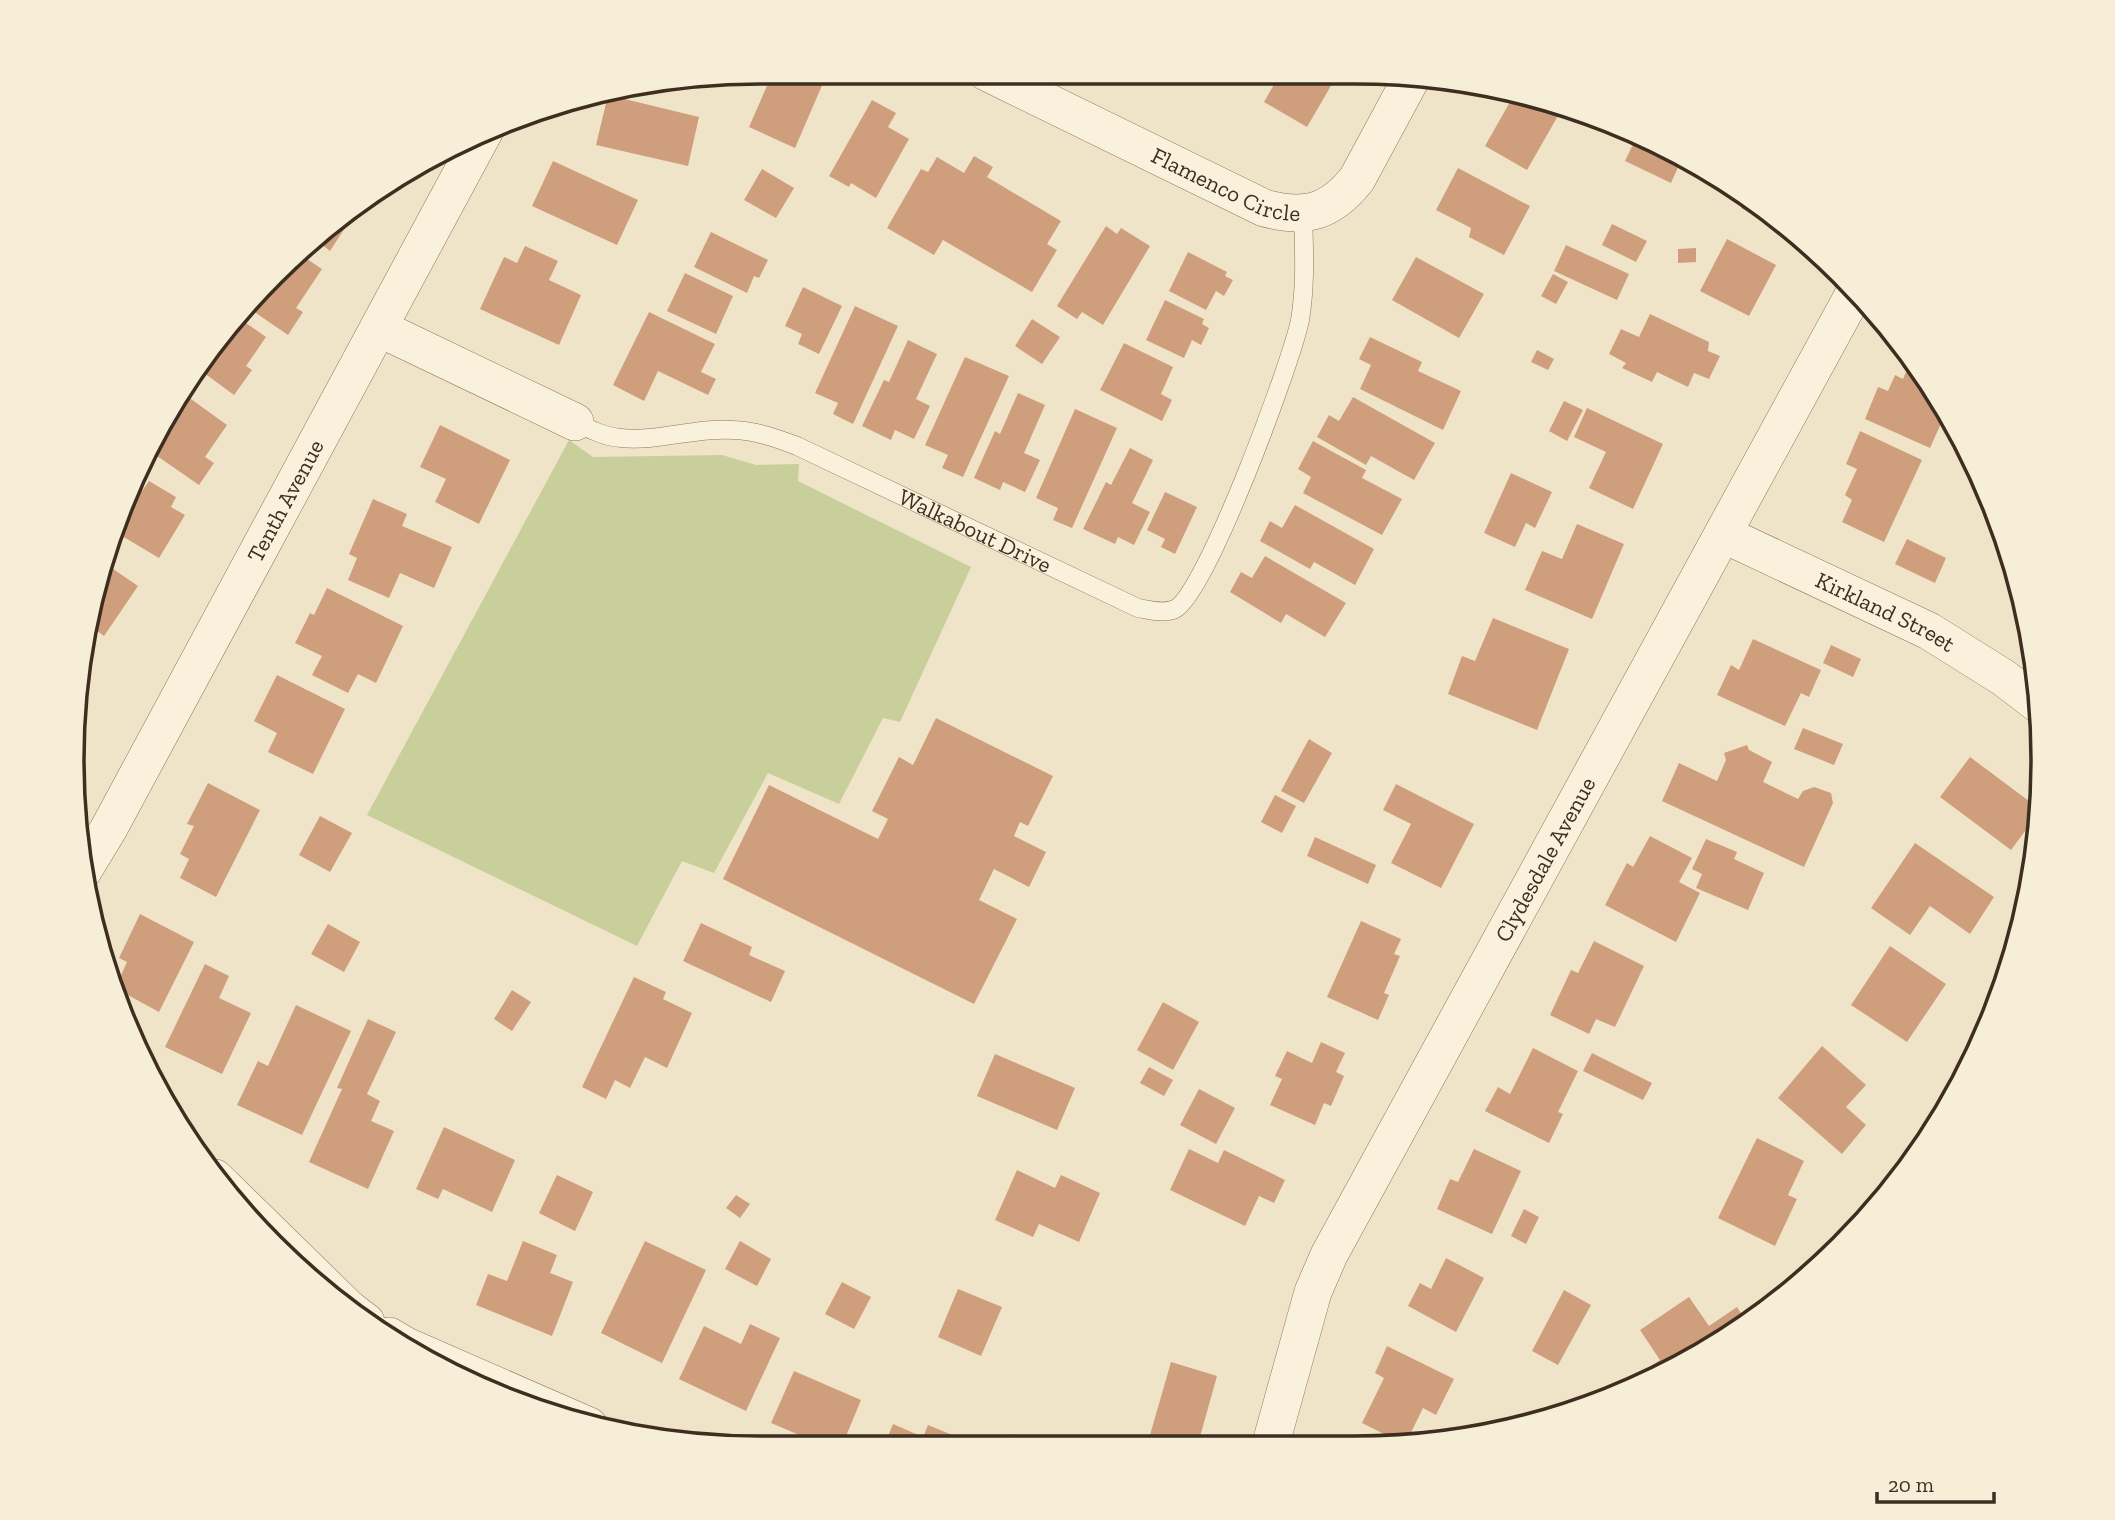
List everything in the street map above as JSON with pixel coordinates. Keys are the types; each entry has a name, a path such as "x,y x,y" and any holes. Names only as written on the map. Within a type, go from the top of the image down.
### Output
{"street":[{"name":"Flamenco Circle","path":"1011,84 1264,208 1283,213 1319,210 1345,194 1357,180 1407,86"},
{"name":"Tenth Avenue","path":"91,857 476,147"},
{"name":"Clydesdale Avenue","path":"1273,1436 1313,1292 1329,1255 1850,300"},
{"name":"Walkabout Drive","path":"379,328 575,422"},
{"name":"Kirkland Street","path":"1723,534 1929,631 1985,665 2028,696"}],"lane":[{"name":"Walkabout Drive","path":"575,422 595,432 619,438 647,438 732,429 762,433 797,446 1138,608 1159,611 1176,609 1188,597 1222,533 1290,354 1300,320 1304,276 1303,213"}],"green space":[{"path":"569,440 593,457 722,455 756,465 799,464 798,481 971,567 900,722 883,718 839,804 768,773 714,873 682,861 637,946 367,815"}],"building":[{"path":"768,84 823,84 795,148 749,127"},
{"path":"1274,84 1332,84 1307,127 1264,102"},
{"path":"622,98 699,117 688,166 596,145 606,102"},
{"path":"872,100 896,113 888,127 909,139 876,198 851,183 849,187 829,176"},
{"path":"1510,102 1558,116 1527,170 1485,146"},
{"path":"1633,144 1678,167 1671,183 1625,161"},
{"path":"974,156 993,167 987,177 1061,221 1047,244 1057,250 1032,292 943,240 934,255 887,228 921,169 928,172 937,157 964,173"},
{"path":"553,161 638,200 617,245 532,206"},
{"path":"1458,168 1530,206 1504,255 1469,237 1471,228 1436,210"},
{"path":"762,169 794,188 776,218 744,200"},
{"path":"1612,224 1647,241 1636,262 1602,245"},
{"path":"347,225 330,251 322,245"},
{"path":"1106,226 1117,234 1121,228 1150,246 1103,325 1082,312 1077,319 1057,306"},
{"path":"711,232 768,260 759,278 754,276 747,293 694,267"},
{"path":"1727,239 1776,265 1749,316 1700,291"},
{"path":"1566,245 1629,274 1617,300 1554,271"},
{"path":"525,246 558,261 549,280 581,295 559,345 480,309 504,257 517,263"},
{"path":"1696,248 1696,262 1678,263 1678,249"},
{"path":"1188,252 1227,272 1225,276 1233,280 1224,296 1216,291 1206,310 1169,291"},
{"path":"1416,257 1484,294 1459,338 1392,300"},
{"path":"307,259 322,269 296,308 303,312 288,335 254,312"},
{"path":"685,273 733,296 716,334 667,311"},
{"path":"1553,274 1568,282 1556,304 1541,296"},
{"path":"803,287 842,306 819,354 798,344 802,334 785,326"},
{"path":"1165,300 1204,319 1202,324 1209,328 1201,345 1192,340 1184,358 1146,340"},
{"path":"855,306 898,326 853,424 833,414 838,403 815,393"},
{"path":"649,312 715,344 701,372 716,379 708,395 658,371 644,401 613,385"},
{"path":"1650,314 1709,342 1708,351 1720,356 1709,379 1694,373 1688,387 1657,372 1652,382 1622,368 1626,363 1609,354 1621,329 1639,337"},
{"path":"1032,319 1060,337 1042,364 1015,346"},
{"path":"245,322 266,337 246,366 252,370 234,395 205,374"},
{"path":"1370,337 1422,362 1418,371 1461,391 1443,430 1360,389 1371,365 1359,359"},
{"path":"908,340 937,354 916,399 930,406 914,439 895,430 891,440 862,426 884,380 889,382"},
{"path":"1124,343 1173,367 1161,394 1172,400 1162,421 1100,390"},
{"path":"1537,350 1554,359 1548,370 1531,362"},
{"path":"965,357 1009,376 963,477 942,468 948,455 925,445"},
{"path":"1907,370 1941,424 1930,448 1865,419 1878,387 1888,391 1895,375 1903,379"},
{"path":"1018,393 1045,405 1024,453 1040,460 1025,492 1003,482 1000,490 974,478 995,431 1000,434"},
{"path":"1353,397 1435,443 1414,480 1371,456 1366,465 1317,437 1329,415 1339,421"},
{"path":"190,398 227,425 205,457 214,463 199,485 157,456"},
{"path":"1564,401 1583,410 1567,441 1549,431"},
{"path":"1587,408 1663,444 1633,509 1589,488 1606,452 1574,437"},
{"path":"1075,409 1117,428 1072,528 1053,520 1058,508 1036,498"},
{"path":"440,425 510,460 479,524 435,502 446,479 420,467"},
{"path":"1860,431 1922,460 1884,542 1842,522 1852,500 1845,495 1857,469 1846,464"},
{"path":"1313,441 1366,470 1362,478 1402,499 1382,535 1303,493 1311,477 1298,469"},
{"path":"1130,448 1153,460 1132,503 1150,512 1134,545 1118,537 1115,544 1083,529 1106,482 1111,485"},
{"path":"1511,473 1552,492 1535,528 1526,523 1515,547 1484,533"},
{"path":"149,481 176,497 171,507 185,515 159,558 122,536 135,501"},
{"path":"1165,492 1197,507 1175,554 1161,547 1165,539 1147,530"},
{"path":"373,499 407,514 402,526 452,547 434,588 400,573 389,598 348,580 357,558 349,554"},
{"path":"1295,505 1374,549 1355,585 1314,562 1310,569 1260,541 1270,521 1282,528"},
{"path":"1577,524 1624,544 1592,619 1525,590 1542,551 1562,559"},
{"path":"1907,539 1946,558 1935,583 1895,564"},
{"path":"1265,556 1346,603 1325,637 1286,614 1281,623 1230,592 1241,572 1252,578"},
{"path":"112,568 138,586 104,636 97,631"},
{"path":"327,588 403,626 376,683 358,674 348,693 312,675 322,656 295,643 310,613 314,615"},
{"path":"1493,618 1569,649 1537,730 1448,694 1462,656 1475,661"},
{"path":"1753,639 1821,670 1809,697 1801,693 1785,726 1717,695 1731,665 1739,670"},
{"path":"1831,645 1861,659 1853,677 1823,663"},
{"path":"277,675 345,709 313,774 268,752 277,733 254,721"},
{"path":"936,718 1053,776 1028,826 1020,822 1014,836 1046,852 1029,887 994,869 979,900 1017,919 974,1004 723,879 769,785 878,839 888,819 872,811 899,757 913,765"},
{"path":"1803,728 1843,744 1834,765 1794,749"},
{"path":"1309,739 1332,753 1304,803 1281,791"},
{"path":"1747,745 1749,750 1772,762 1763,782 1798,799 1803,791 1814,787 1831,793 1833,803 1804,867 1662,801 1679,763 1717,781 1726,760 1724,753"},
{"path":"1970,757 2030,802 2027,828 2011,850 1940,797"},
{"path":"208,783 260,810 216,897 180,878 189,859 180,854 194,826 187,824"},
{"path":"1396,784 1474,824 1441,888 1391,863 1411,824 1383,810"},
{"path":"1275,795 1296,806 1282,833 1261,822"},
{"path":"320,816 352,833 330,872 299,855"},
{"path":"1650,836 1692,858 1679,882 1700,893 1676,942 1605,905 1627,863 1633,867"},
{"path":"1315,837 1376,865 1368,884 1307,856"},
{"path":"1706,839 1737,852 1734,859 1764,873 1748,910 1696,888 1702,874 1692,869"},
{"path":"1915,843 1994,897 1970,934 1930,906 1910,935 1871,908"},
{"path":"140,914 194,942 159,1012 126,994 120,977 127,962 119,958"},
{"path":"1361,921 1401,939 1394,954 1400,956 1384,993 1389,995 1378,1020 1327,997"},
{"path":"701,923 752,947 749,955 785,971 771,1002 683,961"},
{"path":"328,924 360,942 344,972 311,954"},
{"path":"1594,941 1644,966 1615,1027 1596,1019 1589,1034 1550,1015 1571,970 1578,973"},
{"path":"1890,946 1946,984 1907,1042 1851,1005"},
{"path":"205,964 229,976 219,998 251,1013 222,1074 165,1047"},
{"path":"634,977 666,992 663,999 692,1013 667,1068 645,1057 630,1088 615,1080 606,1099 582,1087"},
{"path":"512,990 531,1002 512,1031 494,1019"},
{"path":"1163,1002 1199,1022 1173,1070 1137,1050"},
{"path":"296,1005 351,1031 302,1135 237,1105 258,1061 268,1066"},
{"path":"368,1019 396,1032 367,1094 380,1101 371,1121 394,1131 368,1189 309,1162 342,1089 337,1088"},
{"path":"1321,1042 1345,1053 1336,1072 1344,1076 1331,1106 1324,1103 1315,1125 1270,1105 1282,1079 1275,1076 1287,1051 1312,1063"},
{"path":"1822,1046 1866,1085 1846,1107 1866,1125 1842,1154 1778,1098"},
{"path":"1533,1048 1578,1071 1558,1112 1563,1114 1549,1143 1485,1111 1498,1087 1510,1094"},
{"path":"1592,1053 1652,1083 1643,1100 1583,1071"},
{"path":"995,1054 1075,1088 1057,1130 977,1096"},
{"path":"1149,1067 1173,1080 1164,1096 1140,1083"},
{"path":"1199,1089 1235,1108 1216,1144 1180,1125"},
{"path":"444,1127 515,1160 492,1212 443,1189 438,1199 416,1189"},
{"path":"1757,1138 1804,1161 1788,1195 1797,1199 1775,1246 1718,1218"},
{"path":"1189,1149 1218,1163 1224,1150 1285,1180 1274,1203 1259,1196 1245,1226 1170,1190"},
{"path":"1474,1149 1521,1171 1492,1234 1437,1209 1450,1179 1458,1182"},
{"path":"1017,1170 1055,1188 1061,1175 1100,1193 1079,1242 1039,1224 1033,1237 995,1220"},
{"path":"557,1175 593,1192 575,1231 539,1213"},
{"path":"736,1195 750,1204 740,1218 726,1208"},
{"path":"1524,1209 1539,1217 1526,1244 1511,1236"},
{"path":"523,1241 557,1255 550,1273 573,1282 552,1336 476,1305 488,1274 507,1281"},
{"path":"645,1241 706,1270 662,1363 601,1333"},
{"path":"740,1241 771,1259 757,1286 725,1269"},
{"path":"1446,1258 1484,1278 1456,1332 1408,1306 1420,1283 1431,1289"},
{"path":"842,1282 871,1297 854,1329 825,1314"},
{"path":"958,1289 1002,1307 981,1356 938,1337"},
{"path":"1564,1290 1591,1305 1558,1365 1532,1351"},
{"path":"1689,1297 1709,1326 1737,1307 1742,1314 1693,1345 1645,1370 1660,1360 1640,1330"},
{"path":"750,1324 780,1338 746,1411 679,1379 704,1326 741,1344"},
{"path":"1387,1346 1454,1379 1436,1415 1423,1408 1411,1434 1387,1435 1362,1423 1384,1378 1375,1373"},
{"path":"1171,1362 1217,1376 1200,1436 1150,1435"},
{"path":"794,1371 861,1400 846,1436 802,1436 771,1423"},
{"path":"893,1424 921,1436 888,1436"},
{"path":"928,1425 955,1436 923,1436"}]}
